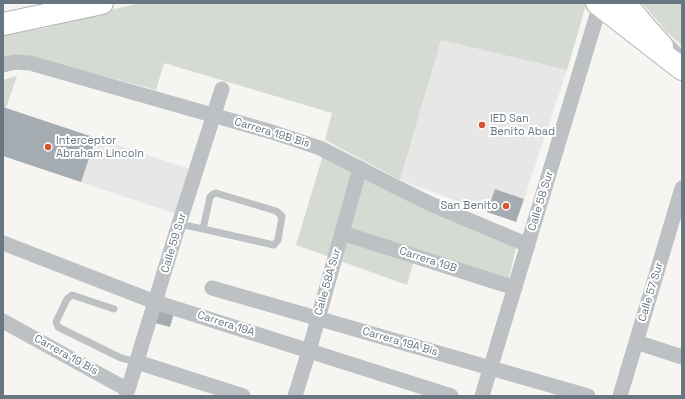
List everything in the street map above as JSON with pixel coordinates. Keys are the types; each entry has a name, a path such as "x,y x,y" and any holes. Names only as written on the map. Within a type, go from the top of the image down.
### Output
{"main road":[{"path":"625,3 653,37 682,64"},
{"path":"3,9 21,11 95,4"},
{"path":"3,24 95,4"},
{"path":"598,4 682,69"}],"street":[{"name":"Calle 58 Sur","path":"482,396 528,245 598,4"},
{"name":"Carrera 19B Bis","path":"3,65 14,62 30,63 272,132 320,148 433,205 528,245"},
{"name":"Calle 59 Sur","path":"127,393 222,90"},
{"name":"Calle 58A Sur","path":"295,396 360,168"},
{"name":"Calle 57 Sur","path":"620,396 682,188"},
{"name":"Carrera 19B","path":"342,233 515,288"},
{"name":"Carrera 19A","path":"3,243 155,302 451,396"},
{"name":"Carrera 19A Bis","path":"212,288 588,396"},
{"name":"Carrera 19 Bis","path":"3,321 127,393"},
{"path":"636,342 682,357"},
{"path":"137,362 243,396"}],"lane":[{"path":"662,34 682,54"},
{"path":"179,224 202,229 274,244 278,240 282,216 276,211 216,193 210,197 202,229"},
{"path":"114,309 72,295 67,299 56,322 58,328 121,358 137,362"}],"shaded area":[{"path":"141,3 583,3 586,5 567,70 441,40 400,180 325,140 332,113 164,63 156,90 40,59 3,59 3,35 45,28 96,13"},
{"path":"642,3 682,3 682,46 665,30"},
{"name":"IED San Benito Abad","path":"441,40 567,70 524,199 495,189 487,212 400,180"},
{"path":"17,76 6,108 3,107 3,80"},
{"path":"3,107 190,169 176,214 3,156"},
{"path":"323,155 516,248 508,282 416,253 407,285 296,245"}],"building":[{"name":"Interceptor Abraham Lincoln","path":"3,107 96,138 81,182 3,156"},
{"name":"San Benito","path":"495,189 524,199 516,222 487,212"},
{"path":"159,309 174,313 170,327 155,323"}],"place":[{"name":"IED San Benito Abad","path":"482,125"},
{"name":"Interceptor Abraham Lincoln","path":"48,147"},
{"name":"San Benito","path":"506,206"}]}
